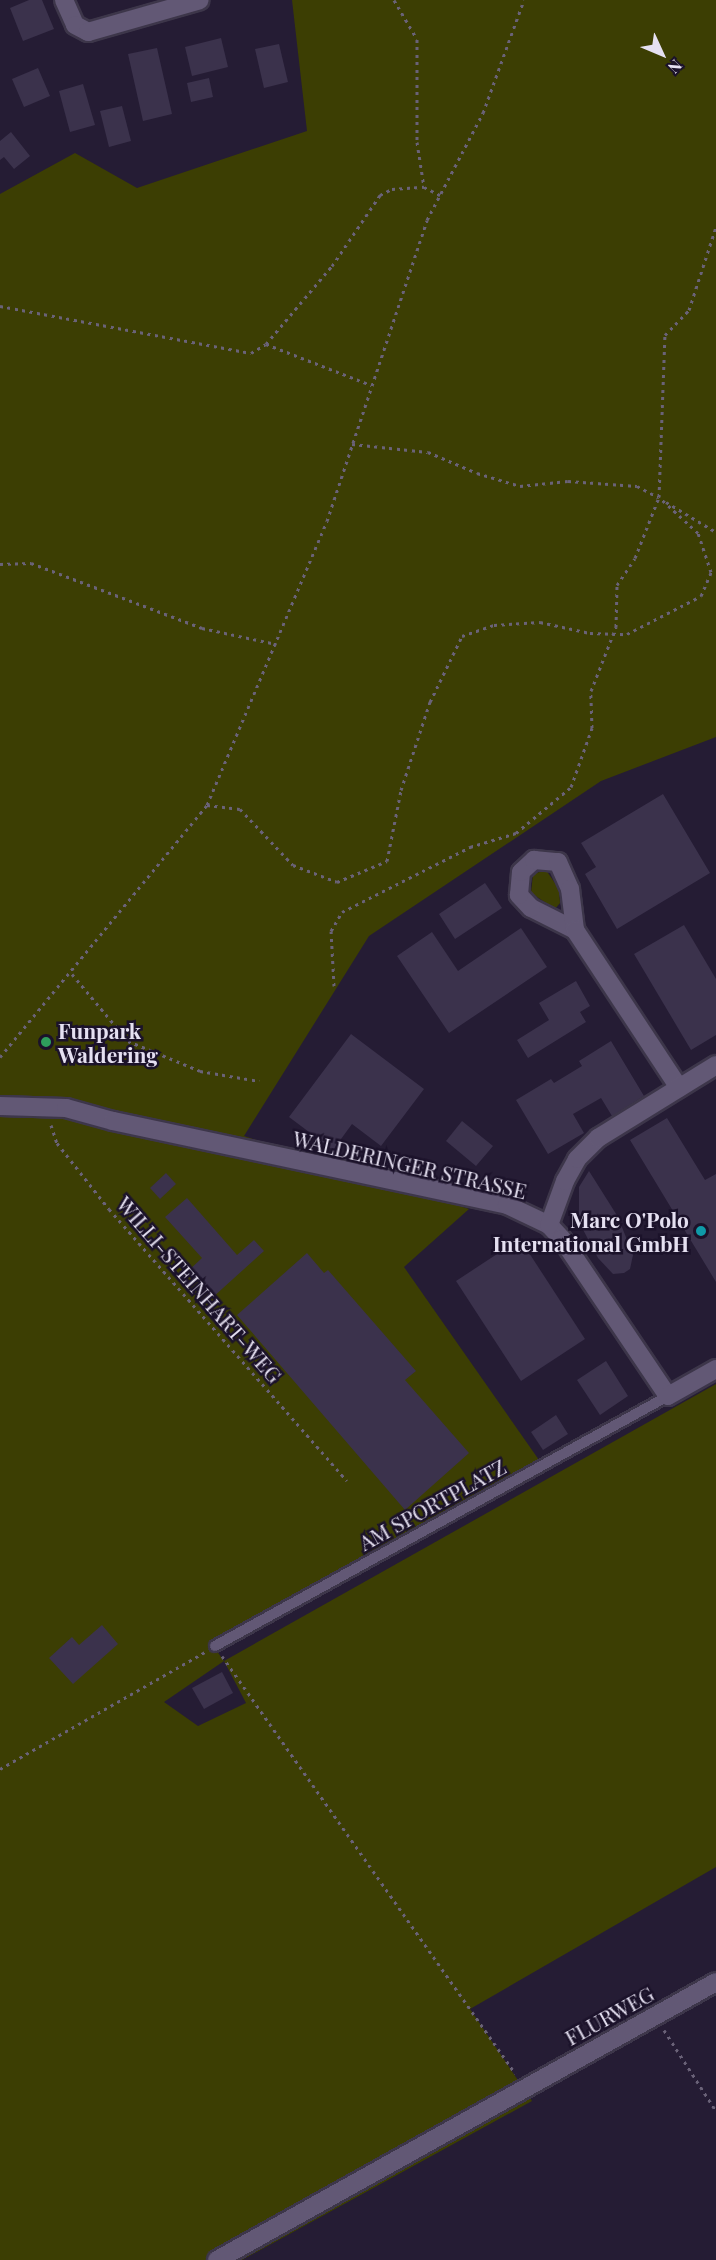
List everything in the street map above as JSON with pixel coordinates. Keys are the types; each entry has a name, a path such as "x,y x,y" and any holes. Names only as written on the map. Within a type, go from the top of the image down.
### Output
{"street":[{"path":"64,0 75,26 88,32 200,0"},
{"path":"575,930 679,1088"},
{"path":"549,1225 565,1180 577,1160 598,1138 716,1065"},
{"name":"WALDERINGER STRASSE","path":"0,1106 66,1108 113,1121 507,1205 549,1225 668,1396"},
{"path":"668,1396 716,1369"},
{"name":"FLURWEG","path":"217,2260 716,1982"}],"lane":[{"name":"AM SPORTPLATZ","path":"215,1646 668,1396"}],"path":[{"path":"394,0 417,39 417,142 424,187"},
{"path":"0,1057 207,806 327,521 427,220 483,113 524,0"},
{"path":"0,306 250,353 266,344 332,266 380,195 392,189 424,187 440,195"},
{"path":"334,986 330,931 342,912 470,847 516,833 571,787 592,728 591,691 613,633 617,585 635,558 659,497 665,335 689,310 716,227"},
{"path":"266,344 371,385"},
{"path":"352,444 428,452 477,473 520,486 568,481 637,486 716,532"},
{"path":"207,806 224,804 240,809 293,865 337,882 387,861 400,790 430,702 462,636 494,625 540,622 627,634 701,596 711,572 698,533 659,497"},
{"path":"0,564 31,563 202,628 276,644"},
{"path":"71,973 128,1041 200,1071 259,1081"},
{"name":"WILLI-STEINHART-WEG","path":"44,1106 57,1143 109,1209 347,1481"},
{"path":"0,1769 215,1646 524,2087"},
{"path":"655,2016 716,2111"}],"shaded area":[{"path":"292,0 716,0 716,737 601,781 369,936 244,1136 469,1209 404,1267 539,1460 211,1643 224,1661 716,1384 716,1867 470,2009 532,2101 242,2260 0,2260 0,194 75,153 137,188 307,131","holes":["224,1661 246,1703 198,1726 164,1702"]},
{"path":"546,870 559,889 560,903 555,909 531,893 533,874"}],"building":[{"path":"29,0 42,0 54,29 23,41 10,8"},
{"path":"221,38 228,67 192,76 185,47"},
{"path":"279,44 288,82 264,88 255,49"},
{"path":"157,48 172,114 143,121 128,54"},
{"path":"38,68 50,96 24,107 12,79"},
{"path":"209,78 213,97 191,102 187,83"},
{"path":"83,84 95,125 70,132 59,91"},
{"path":"122,106 131,141 109,147 100,111"},
{"path":"11,132 30,156 14,169 4,157 0,160 0,141"},
{"path":"663,794 710,873 617,929 585,874 596,867 581,843"},
{"path":"485,883 502,908 455,939 439,914"},
{"path":"684,925 716,979 716,1035 691,1050 634,954"},
{"path":"521,928 547,967 449,1033 397,956 432,932 458,971"},
{"path":"576,981 590,1006 580,1012 586,1022 528,1058 517,1040 549,1020 539,1003"},
{"path":"351,1034 424,1089 381,1146 352,1124 333,1150 289,1117"},
{"path":"611,1041 644,1096 612,1116 601,1098 573,1114 584,1133 548,1154 516,1100 551,1079 554,1083 582,1066 579,1061"},
{"name":"Marc O'Polo International GmbH","path":"667,1118 705,1180 716,1174 716,1282 630,1140"},
{"path":"462,1121 493,1146 476,1166 446,1141"},
{"path":"589,1171 618,1217 633,1255 630,1269 624,1273 613,1274 598,1258 579,1222 579,1187"},
{"path":"166,1173 176,1184 160,1199 150,1188"},
{"path":"187,1198 237,1255 254,1240 264,1251 212,1298 188,1271 202,1258 165,1217"},
{"path":"520,1239 585,1339 521,1381 456,1281"},
{"path":"307,1253 324,1273 328,1270 416,1371 405,1380 469,1453 405,1510 237,1315"},
{"path":"606,1361 628,1396 600,1415 577,1380"},
{"path":"556,1415 568,1434 543,1450 531,1432"},
{"path":"102,1625 118,1644 73,1684 49,1658 72,1637 79,1645"},
{"path":"222,1672 233,1693 204,1709 192,1688"}],"place":[{"name":"Funpark Waldering","path":"46,1042"},
{"name":"Marc O'Polo International GmbH","path":"701,1231"}]}
